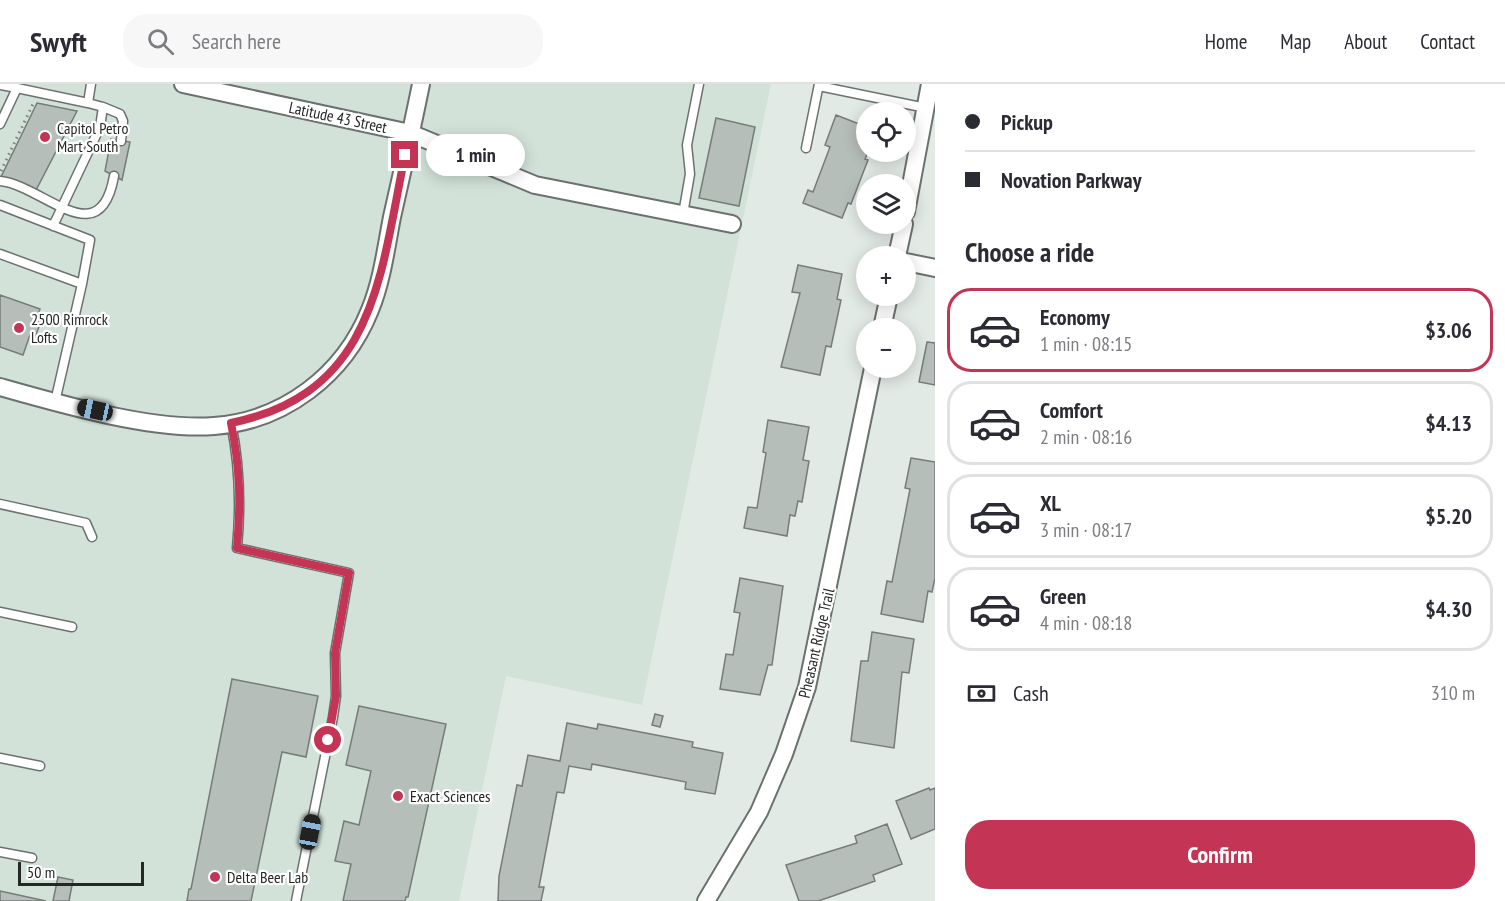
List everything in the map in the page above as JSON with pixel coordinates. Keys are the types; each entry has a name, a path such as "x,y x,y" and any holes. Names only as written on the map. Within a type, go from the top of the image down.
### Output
{"street":[{"name":"Latitude 43 Street","path":"183,84 410,133 535,184 732,224"},
{"path":"0,387 55,402 182,426 231,423 279,409 306,393 335,368 361,331 379,282 421,84"},
{"path":"913,174 930,84"},
{"path":"916,264 935,268"},
{"name":"Pheasant Ridge Trail","path":"706,901 759,812 784,754 807,687 871,378"}],"lane":[{"path":"88,103 91,84"},
{"path":"683,214 690,174 687,145 699,84"},
{"path":"0,85 88,103 120,114 123,121 121,141"},
{"path":"806,148 819,85 926,108"},
{"path":"1,117 17,88"},
{"path":"53,226 100,127 103,107"},
{"path":"0,181 62,207 95,214 109,198 114,176"},
{"path":"0,206 90,240 55,402"},
{"path":"0,254 82,284"},
{"path":"231,423 237,452 242,502 237,548 349,573 335,653 336,696 333,717 296,901"},
{"path":"0,504 86,523 92,537"},
{"path":"0,612 72,627"},
{"path":"0,758 39,766"},
{"path":"0,852 32,858"}],"path":[{"path":"0,172 38,93"}],"shaded area":[{"path":"0,84 771,84 642,705 506,676 459,901 0,901"}],"building":[{"path":"37,103 77,111 35,192 1,177"},
{"path":"836,115 856,123 856,162 867,162 863,174 856,174 856,191 842,218 803,203 808,190 813,192 830,147 825,145"},
{"path":"716,118 755,127 739,206 699,198"},
{"path":"111,139 130,142 122,180 105,171"},
{"path":"798,265 842,274 837,299 841,300 831,347 826,346 820,375 781,367 800,293 792,292"},
{"name":"2500 Rimrock Lofts","path":"0,295 40,309 36,320 41,322 35,337 30,335 23,355 0,347"},
{"path":"927,342 935,343 935,385 919,382"},
{"path":"768,420 809,427 803,460 809,461 802,502 798,501 795,516 790,515 787,536 744,528 748,507 757,508 766,453 763,452"},
{"path":"911,458 935,462 935,578 932,592 928,591 923,622 881,614 887,581 892,582 910,489 905,488"},
{"path":"740,578 783,586 772,665 768,665 760,695 720,689 726,654 733,655 740,613 734,612"},
{"path":"872,632 914,639 909,673 902,672 894,748 851,741 861,661 868,661"},
{"path":"232,679 318,696 306,757 282,752 251,901 187,901 189,889 191,889"},
{"name":"Exact Sciences","path":"359,706 446,724 408,897 405,901 343,901 351,864 335,861 344,821 359,825 371,771 346,765"},
{"path":"655,714 663,716 660,727 652,725"},
{"path":"567,723 597,729 598,724 693,742 692,747 723,753 715,794 685,789 686,782 592,764 591,770 569,766 564,793 557,792 539,887 544,887 541,901 498,901 499,876 517,785 522,786 528,755 560,761"},
{"path":"929,788 930,790 935,788 935,829 911,839 896,801"},
{"path":"887,824 902,864 873,875 875,881 818,901 799,901 786,865 857,843 855,836"},
{"path":"58,877 73,880 69,901 53,901"},
{"path":"0,891 46,901 0,901"}],"place":[{"name":"Capitol Petro Mart South","path":"45,137"},
{"name":"2500 Rimrock Lofts","path":"19,328"},
{"name":"Exact Sciences","path":"398,796"},
{"name":"Delta Beer Lab","path":"215,877"}],"route":[{"path":"328,740 336,696 335,653 349,573 237,548 242,502 237,452 231,423 248,420 279,409 297,399 325,377 345,356 361,331 375,296 405,155"}]}
